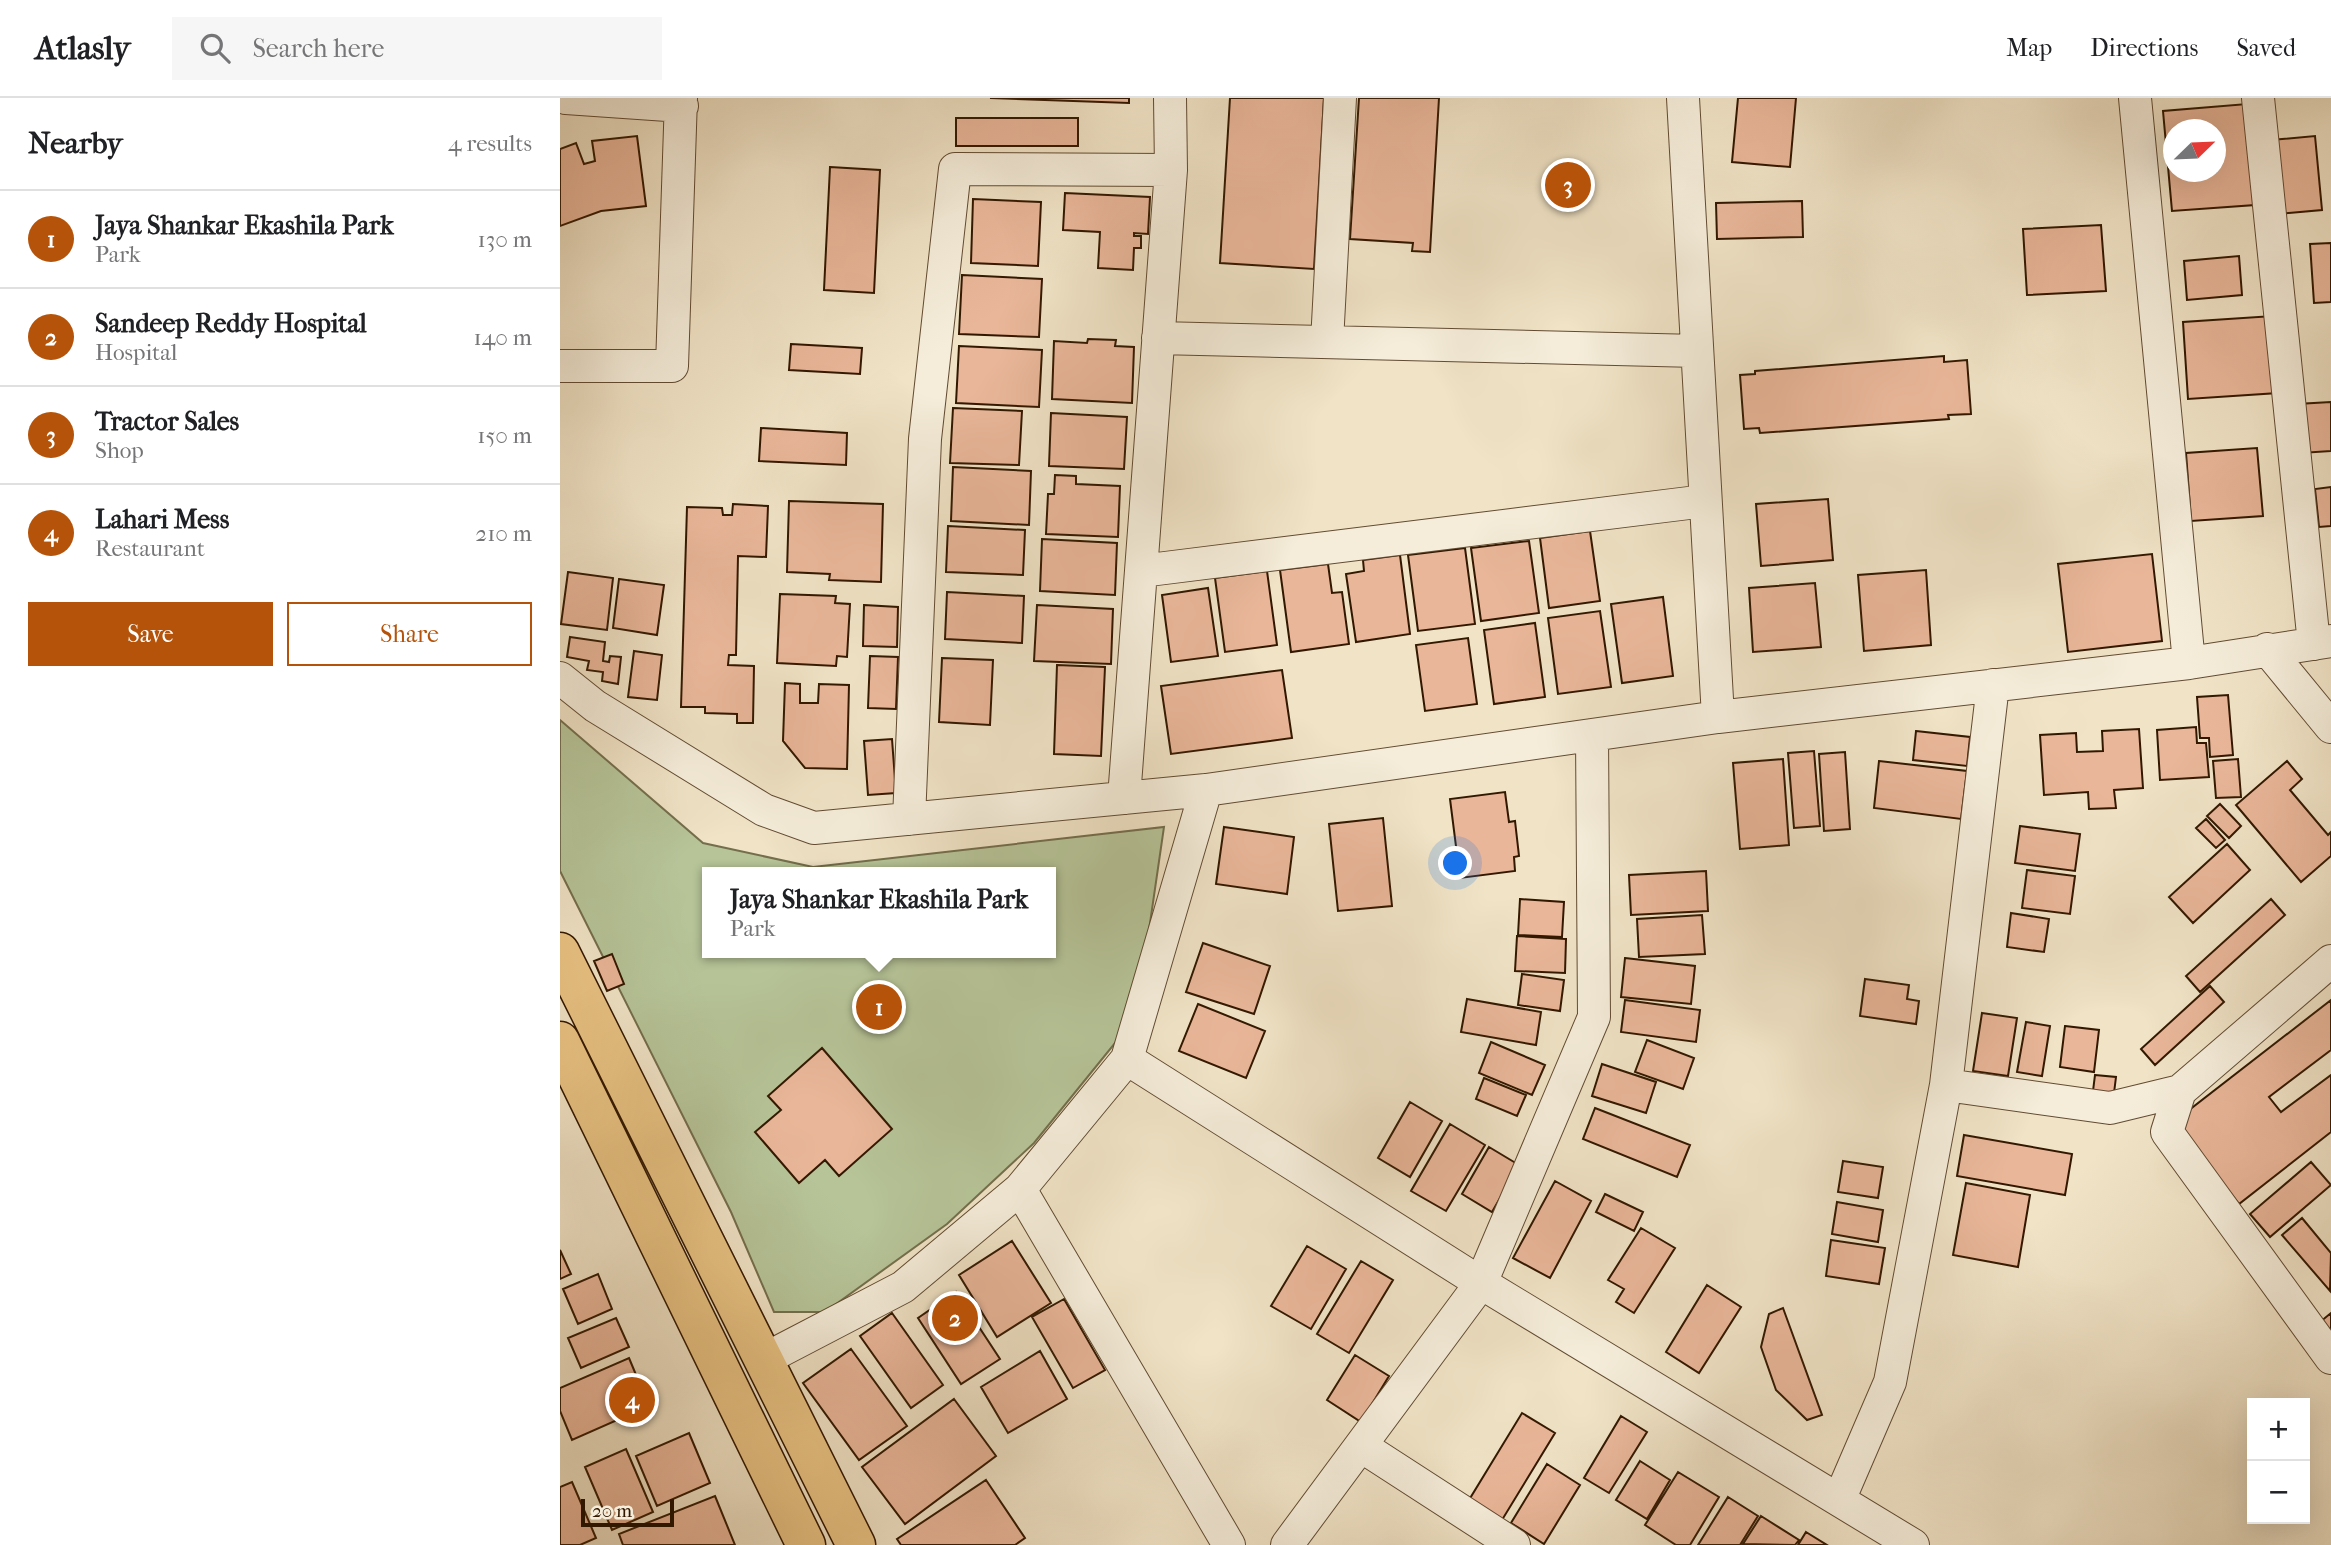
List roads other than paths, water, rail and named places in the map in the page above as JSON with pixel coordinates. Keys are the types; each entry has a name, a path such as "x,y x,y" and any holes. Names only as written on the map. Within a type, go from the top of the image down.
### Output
{"main road":[{"path":"560,952 856,1545"},
{"path":"560,1041 806,1545"}],"street":[{"path":"560,366 672,366 681,102 565,98"},
{"path":"1124,797 1171,170 1170,98"},
{"path":"1327,342 1340,98"},
{"path":"1683,98 1718,717"},
{"path":"2135,98 2189,663"},
{"path":"560,678 595,706 764,810 814,828 1206,790 1718,717 2189,663 2322,642 2258,98"},
{"path":"909,819 925,439 955,169 1171,170"},
{"path":"1158,338 1696,351"},
{"path":"1140,571 1705,501"},
{"path":"2267,649 2331,727"},
{"path":"1840,1498 1890,1382 1946,1085 1993,685"},
{"path":"1287,1545 1481,1283 1594,1017 1592,735"},
{"path":"763,1360 903,1287 1020,1189 1127,1059 1206,790"},
{"path":"1946,1085 2110,1108 2180,1091 2331,961"},
{"path":"1127,1059 1481,1283 1840,1498 1913,1545"},
{"path":"2180,1091 2167,1132 2331,1358"},
{"path":"1020,1189 1228,1545"},
{"path":"1361,1446 1514,1545"}],"place":[{"name":"Tractor Sales","path":"1568,185"},
{"name":"Jaya Shankar Ekashila Park","path":"879,1007"},
{"name":"Sandeep Reddy Hospital","path":"955,1318"},
{"name":"Lahari Mess","path":"632,1400"}]}
